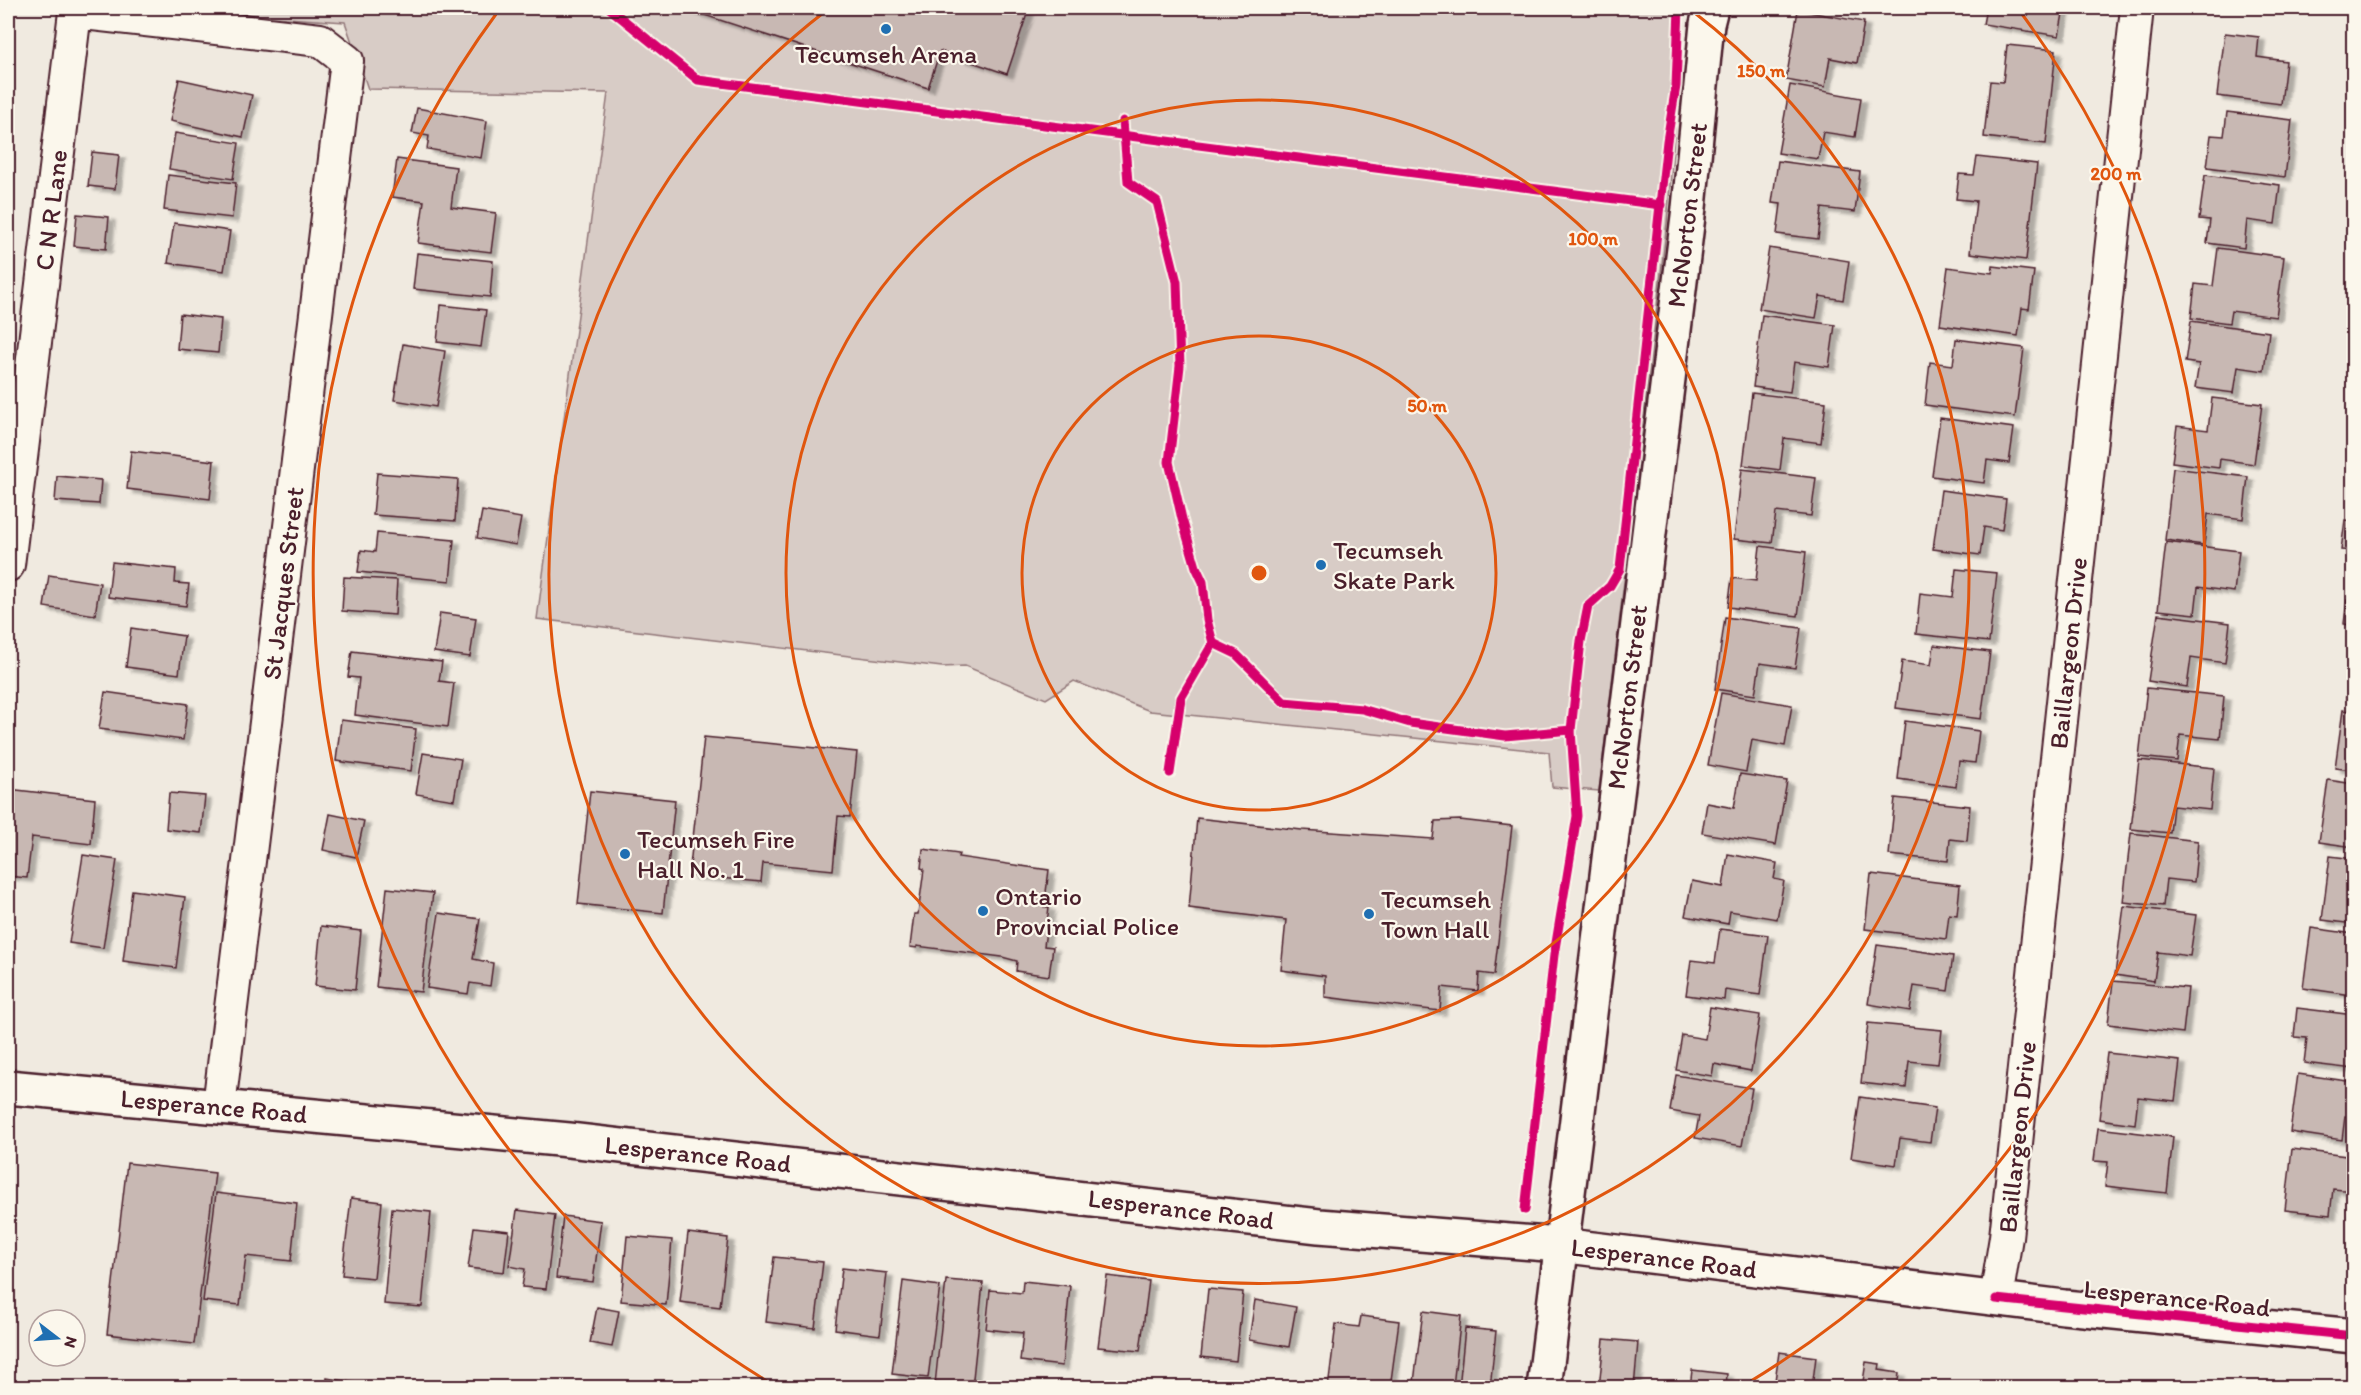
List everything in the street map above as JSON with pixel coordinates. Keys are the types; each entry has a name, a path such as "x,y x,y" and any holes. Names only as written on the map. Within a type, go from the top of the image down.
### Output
{"main road":[{"name":"McNorton Street","path":"1544,1388 1686,231 1707,24 1711,8"},
{"name":"Lesperance Road","path":"8,1087 569,1140 1319,1226 1560,1245 1996,1299 2354,1336"}],"street":[{"name":"Baillargeon Drive","path":"1996,1299 2007,1226 2138,8"},
{"name":"St Jacques Street","path":"75,12 320,40 347,60 219,1106"},
{"name":"C N R Lane","path":"8,565 75,12"}],"shaded area":[{"path":"144,8 1685,8 1667,223 1599,791 1552,787 1549,752 1150,711 1074,681 1046,699 965,666 942,667 537,619 608,93 368,89 345,22"}],"building":[{"name":"Tecumseh Arena","path":"683,8 1029,8 1007,74 940,51 928,88"},
{"path":"1822,8 1853,8 1852,12"},
{"path":"1986,8 2064,8 2059,36 1983,24"},
{"path":"1798,10 1864,22 1857,63 1830,58 1825,87 1786,80"},
{"path":"2225,33 2259,37 2257,57 2286,61 2281,104 2217,96"},
{"path":"2007,45 2056,50 2046,144 1984,137 1990,81 2003,82"},
{"path":"179,79 252,95 243,137 170,121"},
{"path":"1790,85 1861,98 1855,137 1823,132 1818,159 1778,153"},
{"path":"417,108 487,121 481,158 427,149 429,136 412,133"},
{"path":"2227,112 2292,120 2285,177 2207,167 2211,135 2224,136"},
{"path":"175,133 239,143 233,179 169,169"},
{"path":"92,152 119,155 115,189 88,186"},
{"path":"1977,157 2037,164 2026,260 1970,253 1976,201 1956,199 1959,174 1974,175"},
{"path":"397,159 456,167 451,207 496,213 491,252 418,243 424,201 392,197"},
{"path":"1778,161 1860,172 1855,212 1822,208 1818,239 1777,234 1781,204 1772,203"},
{"path":"168,175 236,183 232,218 164,210"},
{"path":"2205,175 2280,185 2275,224 2247,220 2244,248 2207,243 2210,220 2199,219"},
{"path":"77,214 109,217 106,249 74,246"},
{"path":"174,223 230,231 224,271 168,263"},
{"path":"1769,248 1849,261 1843,300 1820,296 1816,318 1759,309"},
{"path":"2218,248 2284,257 2276,317 2231,311 2229,323 2191,318 2195,284 2213,286"},
{"path":"417,253 493,261 490,297 413,289"},
{"path":"1993,266 2034,271 2029,309 2022,308 2018,336 1940,325 1948,267 1992,273"},
{"path":"441,305 486,310 481,347 437,342"},
{"path":"180,314 221,319 218,353 177,349"},
{"path":"1762,315 1835,325 1829,367 1794,362 1790,392 1753,387"},
{"path":"2191,321 2269,332 2264,371 2238,367 2234,393 2195,388 2199,364 2185,362"},
{"path":"1956,339 2024,348 2015,417 1925,405 1930,362 1953,365"},
{"path":"403,344 445,351 436,407 394,400"},
{"path":"1752,393 1826,402 1821,443 1784,438 1780,470 1743,465"},
{"path":"2212,398 2262,404 2254,464 2220,459 2219,468 2172,462 2177,426 2208,430"},
{"path":"1940,418 2014,428 2009,463 1987,460 1984,483 1932,476"},
{"path":"131,451 214,461 210,499 127,489"},
{"path":"2173,468 2248,477 2243,519 2208,514 2204,545 2165,540"},
{"path":"1742,469 1816,478 1811,516 1776,512 1772,543 1734,539"},
{"path":"377,473 458,479 455,521 373,515"},
{"path":"57,476 101,480 99,504 55,501"},
{"path":"1941,490 2006,499 2002,530 1984,527 1980,555 1933,549"},
{"path":"482,511 521,518 516,545 477,538"},
{"path":"2345,520 2354,521 2354,551 2341,550"},
{"path":"377,533 454,540 450,581 358,572 361,550 375,552"},
{"path":"2166,542 2239,551 2234,592 2198,587 2195,614 2158,610"},
{"path":"1760,546 1806,552 1798,616 1728,607 1732,578 1756,581"},
{"path":"112,562 176,569 175,583 189,584 186,606 108,597"},
{"path":"1956,569 1997,573 1989,642 1916,634 1920,593 1953,597"},
{"path":"49,575 100,583 95,615 44,607"},
{"path":"344,577 397,580 395,615 342,611"},
{"path":"2347,600 2354,601 2354,626 2344,624"},
{"path":"440,613 476,618 470,657 434,652"},
{"path":"2158,614 2230,623 2225,663 2191,658 2187,687 2148,681"},
{"path":"1725,617 1801,628 1795,668 1760,663 1755,695 1715,689"},
{"path":"131,628 184,636 179,674 126,667"},
{"path":"2354,642 2354,700 2346,699"},
{"path":"1934,645 1990,652 1981,719 1896,708 1902,661 1931,665"},
{"path":"352,651 442,662 439,681 454,683 448,727 355,715 359,678 348,677"},
{"path":"2147,688 2224,696 2220,739 2180,735 2177,761 2139,757"},
{"path":"105,692 188,704 183,740 99,729"},
{"path":"1721,693 1792,705 1785,746 1752,740 1746,772 1708,765"},
{"path":"2343,710 2354,712 2354,770 2335,768"},
{"path":"341,720 416,729 411,771 336,761"},
{"path":"1905,721 1979,731 1975,763 1959,761 1956,787 1898,779"},
{"path":"704,737 857,752 850,817 838,816 833,870 763,863 761,882 689,875"},
{"path":"423,753 461,759 454,800 416,794"},
{"path":"2139,760 2214,768 2210,810 2173,806 2170,833 2131,829"},
{"path":"1740,774 1787,781 1776,845 1702,833 1707,803 1734,808"},
{"path":"2328,780 2354,784 2354,847 2319,842"},
{"path":"8,789 95,799 91,844 32,837 27,878 8,876"},
{"path":"590,791 675,800 663,913 578,904"},
{"path":"169,793 205,796 201,833 166,829"},
{"path":"1895,798 1970,806 1967,841 1950,839 1948,861 1889,855"},
{"path":"330,814 364,821 356,857 323,850"},
{"name":"Tecumseh Town Hall","path":"1197,818 1302,830 1433,839 1435,821 1460,820 1512,826 1494,975 1479,973 1478,991 1442,987 1440,1011 1325,997 1325,976 1281,970 1286,920 1189,908"},
{"path":"2131,833 2198,841 2194,882 2166,879 2163,906 2123,902"},
{"name":"Ontario Provincial Police","path":"923,849 959,854 958,857 1049,870 1044,907 1049,907 1044,946 1053,947 1049,976 1016,971 1017,961 1002,957 910,947 914,914 918,914 924,869 921,868"},
{"path":"1728,854 1777,863 1774,879 1784,881 1777,919 1730,911 1728,924 1685,916 1692,881 1723,887"},
{"path":"83,855 117,860 103,948 69,943"},
{"path":"2330,856 2354,859 2354,924 2322,920"},
{"path":"1871,874 1960,885 1957,915 1949,914 1946,939 1865,929"},
{"path":"387,888 433,893 421,992 376,987"},
{"path":"132,890 185,897 176,968 123,961"},
{"path":"2124,906 2196,915 2190,956 2158,952 2154,981 2115,975"},
{"path":"439,913 480,919 473,959 493,963 490,986 470,983 468,994 427,988"},
{"path":"321,926 361,931 355,990 315,986"},
{"path":"2311,928 2354,934 2354,975 2351,995 2303,988"},
{"path":"1720,929 1768,935 1760,995 1725,990 1724,1000 1686,995 1691,960 1715,963"},
{"path":"1877,945 1953,956 1948,991 1914,986 1910,1011 1868,1004"},
{"path":"2113,981 2188,988 2183,1033 2108,1024"},
{"path":"1710,1007 1760,1015 1751,1071 1714,1064 1712,1076 1676,1070 1682,1035 1705,1039"},
{"path":"2297,1008 2354,1015 2354,1069 2304,1063 2307,1038 2294,1037"},
{"path":"1868,1023 1942,1030 1938,1064 1909,1061 1906,1088 1861,1083"},
{"path":"2107,1053 2180,1061 2175,1101 2138,1097 2135,1124 2099,1119"},
{"path":"2298,1074 2354,1082 2354,1117 2345,1116 2342,1140 2290,1132"},
{"path":"1676,1075 1752,1088 1742,1146 1695,1138 1699,1116 1670,1111"},
{"path":"1860,1097 1935,1108 1930,1142 1900,1138 1896,1165 1851,1158"},
{"path":"2098,1128 2173,1137 2167,1193 2105,1186 2108,1162 2094,1161"},
{"path":"2292,1149 2354,1157 2354,1191 2333,1189 2330,1215 2285,1210"},
{"path":"127,1163 215,1173 194,1344 107,1334"},
{"path":"216,1193 297,1203 291,1261 246,1256 240,1305 203,1301"},
{"path":"351,1198 382,1202 374,1278 342,1275"},
{"path":"392,1208 431,1212 422,1307 384,1304"},
{"path":"517,1210 555,1215 546,1289 522,1287 525,1269 509,1266"},
{"path":"563,1216 601,1221 593,1282 556,1278"},
{"path":"474,1227 509,1231 504,1272 468,1268"},
{"path":"688,1233 728,1238 720,1307 680,1302"},
{"path":"627,1236 672,1240 666,1305 621,1301"},
{"path":"774,1257 823,1262 815,1328 766,1322"},
{"path":"842,1268 887,1273 880,1335 835,1329"},
{"path":"1107,1276 1149,1281 1140,1351 1098,1347"},
{"path":"946,1280 983,1283 972,1388 935,1384"},
{"path":"903,1281 940,1286 928,1378 892,1374"},
{"path":"1023,1281 1070,1286 1062,1366 1020,1361 1023,1333 986,1329 990,1290 1022,1293"},
{"path":"1208,1289 1243,1292 1236,1361 1201,1357"},
{"path":"1255,1300 1296,1307 1289,1347 1249,1340"},
{"path":"597,1307 619,1311 612,1347 590,1343"},
{"path":"1423,1311 1461,1316 1453,1386 1414,1382"},
{"path":"1361,1316 1399,1321 1390,1388 1328,1388 1336,1324 1359,1327"},
{"path":"1465,1328 1496,1331 1490,1388 1459,1388"},
{"path":"1604,1339 1638,1342 1634,1388 1599,1388"},
{"path":"1779,1352 1816,1357 1812,1388 1774,1388"},
{"path":"1866,1362 1880,1364 1879,1370 1899,1373 1897,1388 1862,1388"},
{"path":"1692,1370 1727,1374 1726,1388 1690,1388"},
{"path":"327,1378 367,1385 367,1388 326,1388"},
{"path":"286,1381 323,1387 323,1388 285,1388"},
{"path":"2015,1382 2045,1386 2045,1388 2015,1388"}],"cycle path":[{"path":"609,8 698,80 1661,205"},
{"path":"1525,1210 1554,955 1577,816 1571,730 1581,641 1588,606 1610,586 1620,569 1667,141 1676,86 1679,8"},
{"path":"1123,121 1128,182 1157,202 1177,282 1180,366 1169,462 1182,519 1196,567 1203,582 1207,620 1213,643 1181,698 1170,773"},
{"path":"1213,643 1236,654 1284,702 1362,709 1410,723 1505,736 1571,730"},
{"path":"1996,1299 2354,1336"}],"place":[{"name":"Tecumseh Arena","path":"886,29"},
{"name":"Tecumseh Skate Park","path":"1321,565"},
{"name":"Tecumseh Fire Hall No. 1","path":"625,854"},
{"name":"Ontario Provincial Police","path":"983,911"},
{"name":"Tecumseh Town Hall","path":"1369,914"}]}
